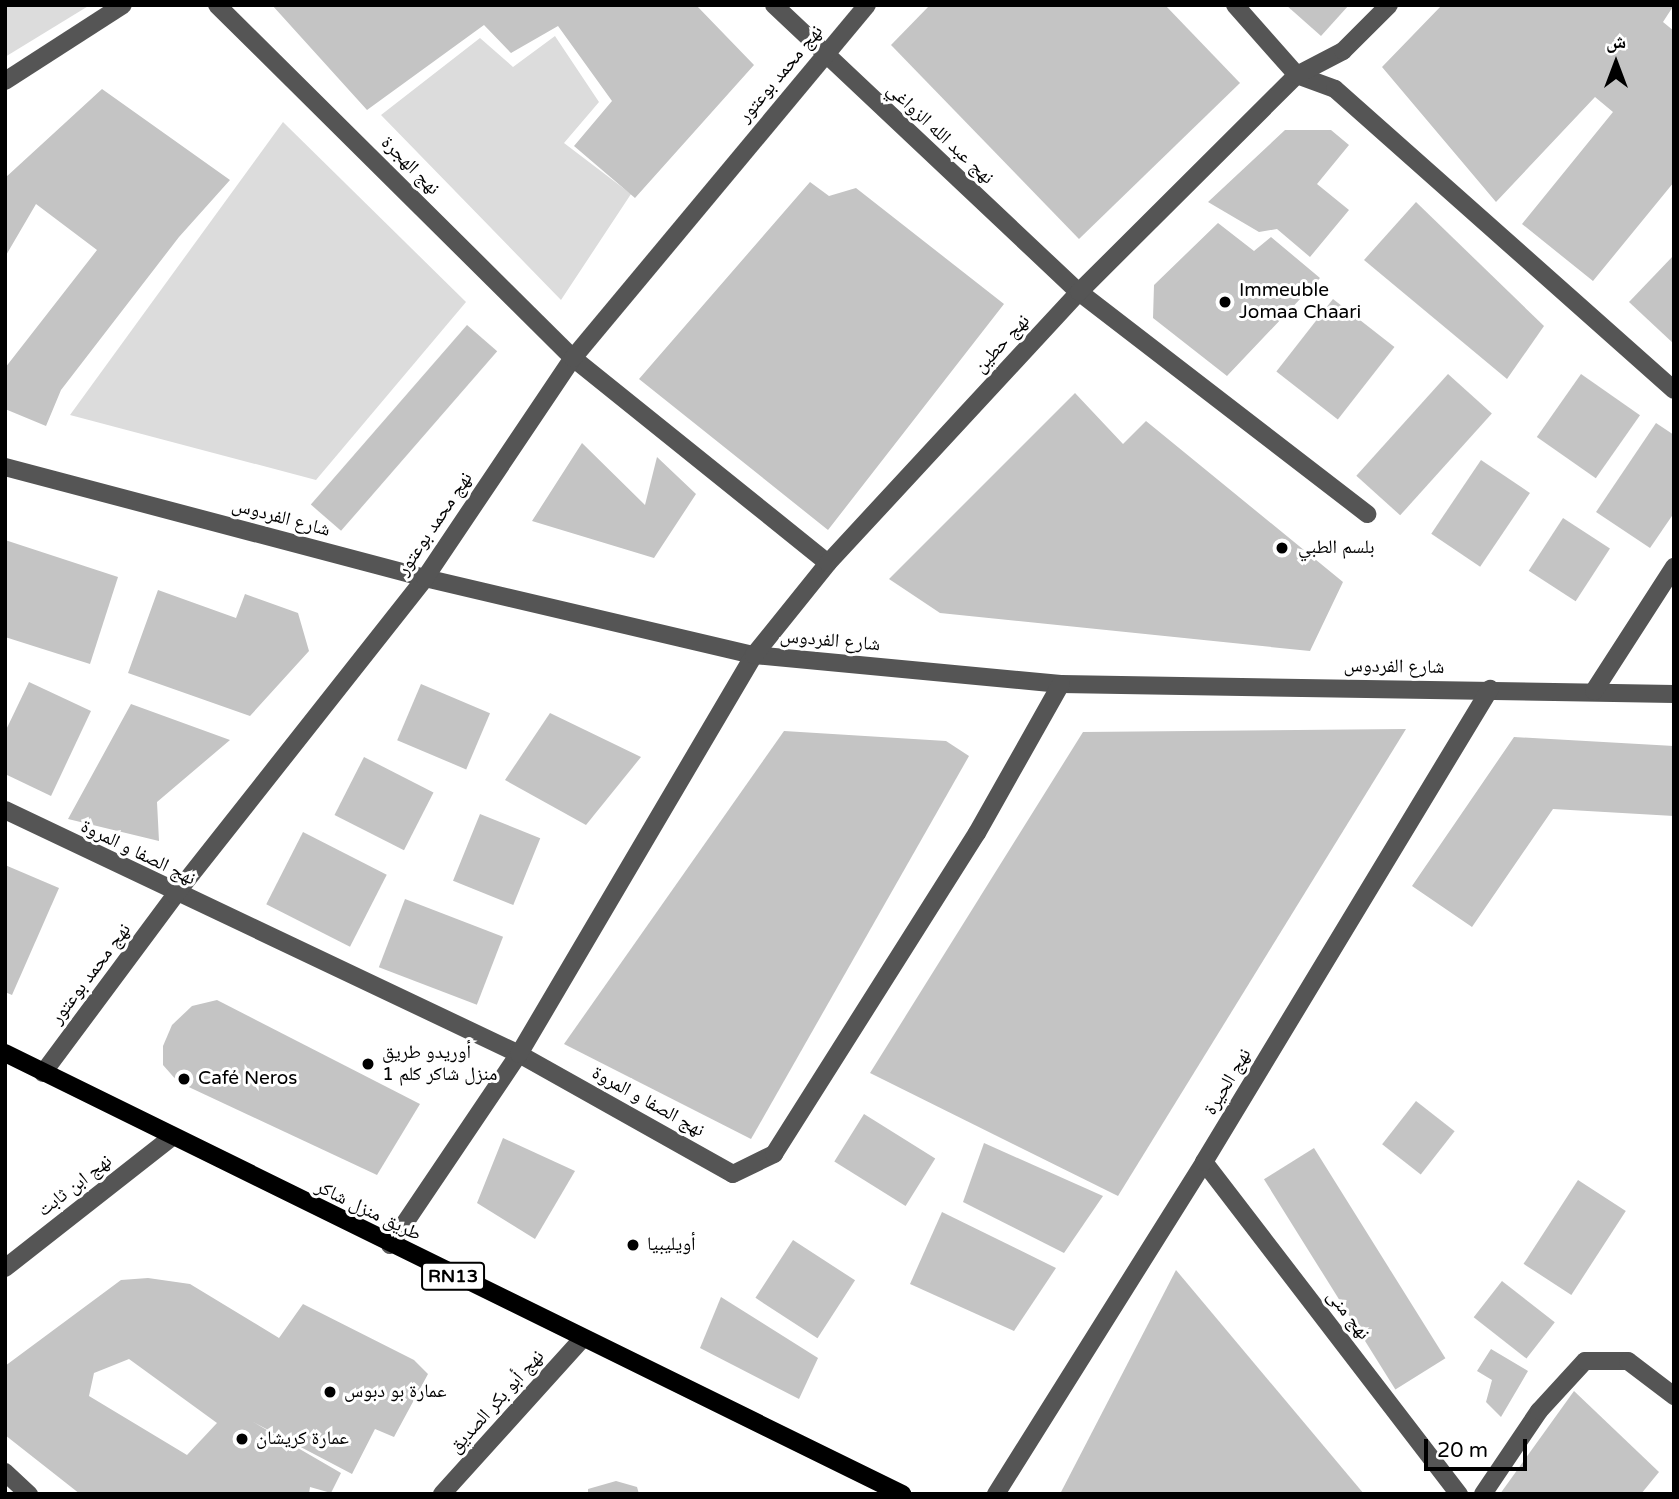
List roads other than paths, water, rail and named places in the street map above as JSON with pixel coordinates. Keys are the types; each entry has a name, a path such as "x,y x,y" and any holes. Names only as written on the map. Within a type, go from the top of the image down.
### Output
{"main road":[{"name":"طريق منزل شاكر","path":"5,1053 390,1245 902,1494"}],"street":[{"path":"5,81 123,5"},
{"name":"نهج الهجرة","path":"217,5 573,358 828,564"},
{"name":"نهج عبد الله الزواغي","path":"774,5 824,55 1079,292 1367,514"},
{"name":"نهج محمد بوعتور","path":"43,1073 175,895 425,578 573,358 867,5"},
{"path":"1235,5 1297,75 1335,89 1674,390"},
{"name":"نهج حطين","path":"390,1245 519,1054 754,655 828,564 1079,292 1297,75 1343,51 1389,5"},
{"name":"شارع الفردوس","path":"5,467 425,578 754,655 1061,684 1674,694"},
{"path":"1594,691 1674,567"},
{"name":"نهج الصفا و المروة","path":"5,810 175,895 519,1054 733,1174 774,1154 977,833 1061,684"},
{"name":"نهج الحيرة","path":"996,1494 1204,1162 1490,689"},
{"name":"نهج ابن ثابت","path":"5,1268 172,1137"},
{"name":"نهج منى","path":"1204,1162 1459,1494"},
{"name":"نهج أبو بكر الصديق","path":"442,1494 583,1338"},
{"path":"1483,1494 1539,1411 1585,1361 1628,1360 1674,1396"},
{"path":"5,1472 29,1494"}],"place":[{"name":"Immeuble Jomaa Chaari","path":"1225,302"},
{"name":"بلسم الطبي","path":"1282,548"},
{"name":"أوريدو طريق منزل شاكر كلم 1","path":"368,1064"},
{"name":"Café Neros","path":"184,1079"},
{"name":"أويليبيا","path":"633,1245"},
{"name":"عمارة بو دبوس","path":"330,1392"},
{"name":"عمارة كريشان","path":"242,1439"}]}
